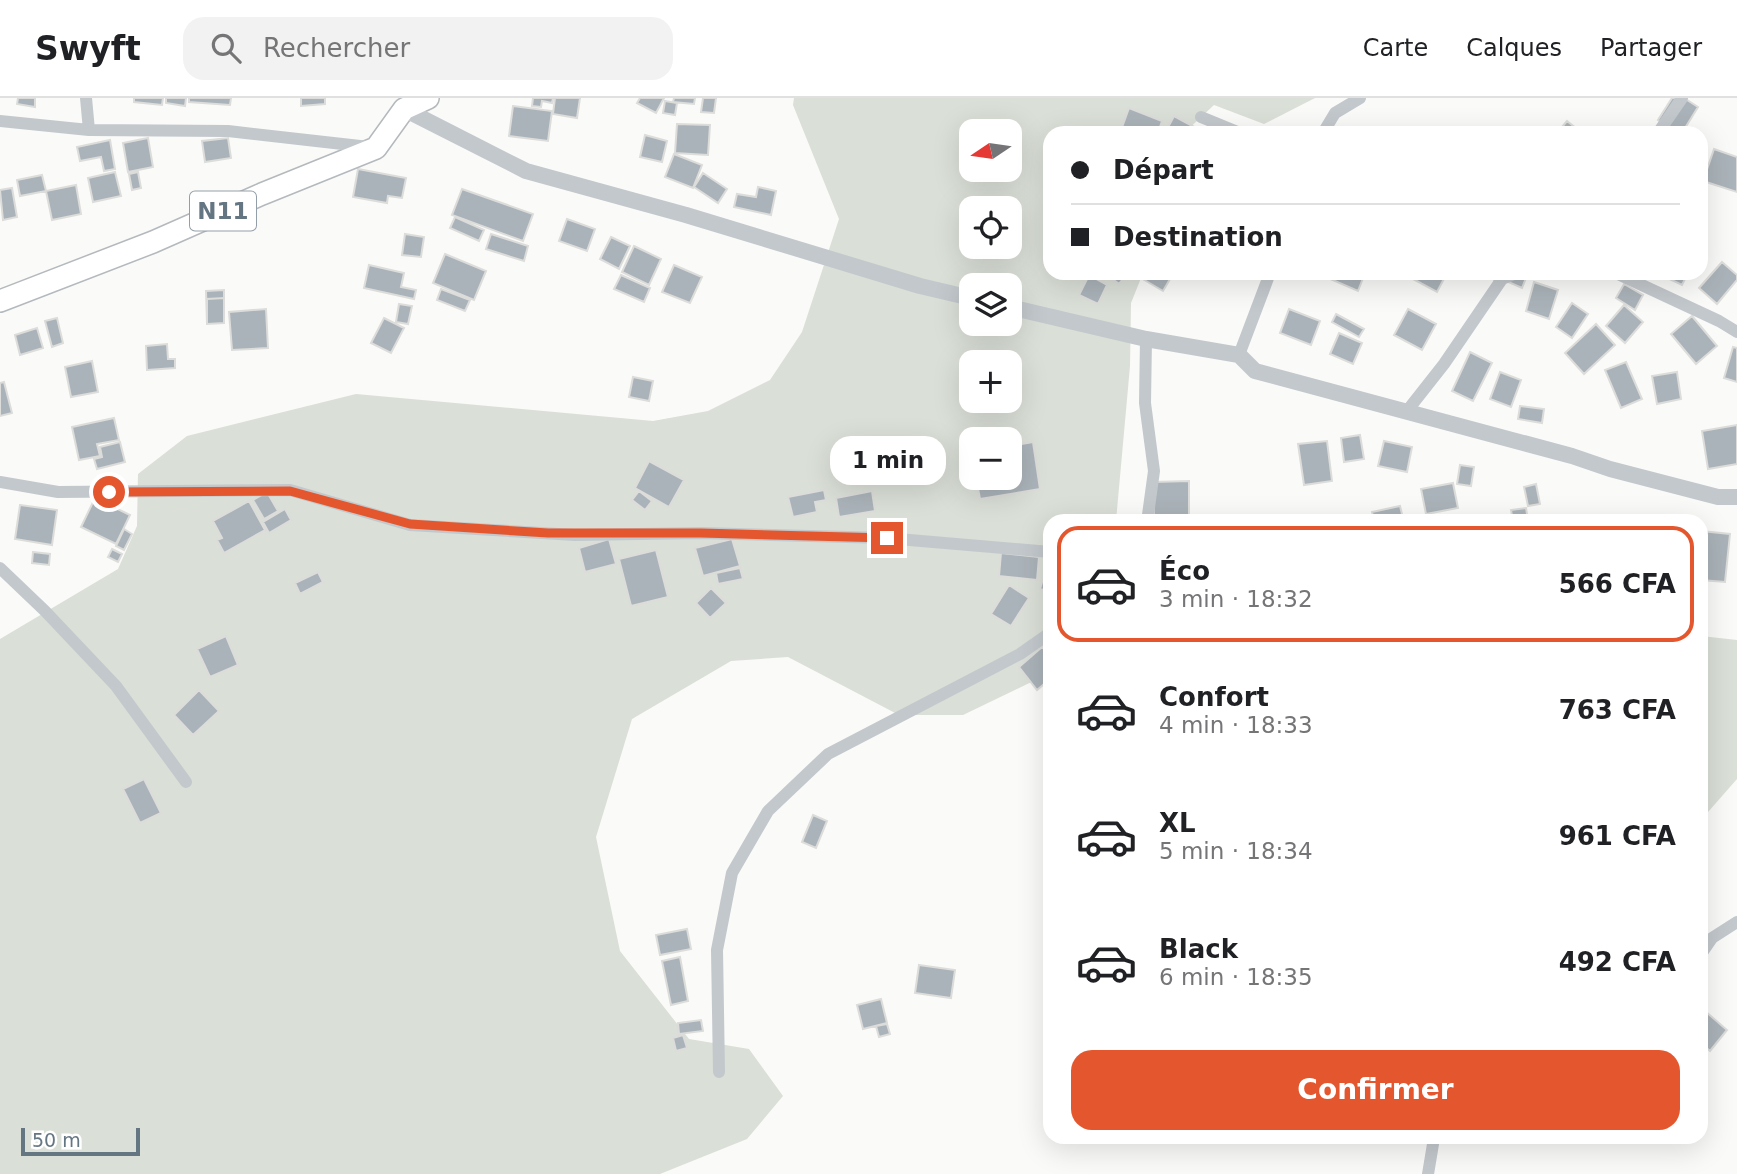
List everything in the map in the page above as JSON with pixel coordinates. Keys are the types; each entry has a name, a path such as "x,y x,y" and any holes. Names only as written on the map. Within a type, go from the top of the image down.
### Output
{"highway":[{"path":"376,148 404,109 428,98"},
{"name":"N11","path":"0,301 153,242 376,148"}],"street":[{"path":"86,98 89,130"},
{"path":"1328,126 1335,113 1360,98"},
{"path":"1663,126 1682,98"},
{"path":"404,109 526,171 959,295"},
{"path":"1201,117 1223,126"},
{"path":"0,121 89,130 228,131 376,148"},
{"path":"1239,355 1267,280"},
{"path":"1407,411 1444,364 1495,280"},
{"path":"1631,280 1737,332"},
{"path":"1022,310 1146,339 1239,355 1255,371 1572,456 1610,470 1718,497 1737,497"},
{"path":"1146,339 1145,403 1154,471 1148,514"},
{"path":"0,482 58,492 290,491 410,524 575,535 701,533 887,538 1043,551"},
{"path":"0,568 116,686 186,782"},
{"path":"719,1072 718,950 722,924 732,873 768,811 828,754 1020,654 1043,638"},
{"path":"1708,944 1712,938 1737,922"},
{"path":"1428,1174 1433,1144"}],"shaded area":[{"path":"794,98 1315,98 1264,124 1214,105 1192,126 1043,126 1043,280 1140,280 1131,303 1130,366 1117,514 1043,514 1043,676 963,715 899,715 788,657 731,661 632,719 596,837 620,951 689,1039 749,1049 783,1096 747,1139 660,1174 0,1174 0,639 118,569 137,526 138,474 187,436 356,394 653,421 708,411 770,380 802,332 839,219 793,105"},
{"path":"1708,637 1737,640 1737,779 1708,812"}],"building":[{"path":"18,98 35,98 35,107 17,104"},
{"path":"18,98 35,98 35,107 17,104"},
{"path":"134,98 163,98 162,105 134,102"},
{"path":"166,98 186,98 185,106 166,103"},
{"path":"189,98 231,98 230,105 189,102"},
{"path":"301,98 325,98 325,104 301,106"},
{"path":"301,98 325,98 325,104 301,106"},
{"path":"533,98 553,98 552,103 542,101 541,107 532,106"},
{"path":"555,98 580,98 577,118 553,114"},
{"path":"640,98 664,98 656,113 637,103"},
{"path":"640,98 664,98 656,113 637,103"},
{"path":"674,98 695,98 694,104 673,102"},
{"path":"703,98 716,98 714,113 701,112"},
{"path":"1672,98 1684,98 1698,107 1686,126 1667,126 1658,120"},
{"path":"665,101 677,103 675,115 663,113"},
{"path":"513,106 552,111 548,141 509,136"},
{"path":"513,106 552,111 548,141 509,136"},
{"path":"1129,108 1162,121 1160,126 1123,126"},
{"path":"1174,116 1192,126 1169,126"},
{"path":"677,124 710,125 708,155 675,153"},
{"path":"645,135 667,141 662,162 640,157"},
{"path":"148,138 153,167 128,172 123,143"},
{"path":"228,138 231,158 205,162 202,141"},
{"path":"110,140 115,169 104,171 101,157 80,161 77,147"},
{"path":"1714,149 1737,157 1737,192 1708,183 1708,166"},
{"path":"674,154 702,165 693,188 665,177"},
{"path":"358,169 406,178 402,198 388,196 387,203 353,197"},
{"path":"115,172 121,196 93,202 88,178"},
{"path":"138,172 141,188 132,190 129,174"},
{"path":"703,173 727,189 718,203 694,187"},
{"path":"42,175 46,191 20,196 17,180"},
{"path":"76,185 81,214 52,220 46,191"},
{"path":"758,187 776,191 771,215 734,207 737,194 756,197"},
{"path":"12,188 17,217 3,220 0,190"},
{"path":"462,189 533,214 523,241 452,215"},
{"path":"462,189 533,214 523,241 452,215"},
{"path":"455,217 484,230 479,241 450,228"},
{"path":"455,217 484,230 479,241 450,228"},
{"path":"567,219 595,229 587,251 559,241"},
{"path":"405,234 424,237 421,257 402,255"},
{"path":"491,234 528,246 524,261 486,249"},
{"path":"611,237 630,246 619,269 600,259"},
{"path":"611,237 630,246 619,269 600,259"},
{"path":"634,246 661,259 649,285 622,272"},
{"path":"445,254 486,271 474,300 433,283"},
{"path":"1722,262 1737,275 1737,280 1717,304 1699,288"},
{"path":"369,265 404,273 401,287 416,290 414,299 364,288"},
{"path":"674,265 702,277 690,303 662,292"},
{"path":"621,275 650,288 644,302 614,289"},
{"path":"1086,280 1098,280 1107,285 1098,304 1079,295"},
{"path":"1144,280 1169,280 1163,291"},
{"path":"1333,280 1362,280 1358,291"},
{"path":"1415,280 1443,280 1437,292"},
{"path":"1506,280 1525,280 1522,288"},
{"path":"1672,280 1684,280 1682,285"},
{"path":"1534,282 1558,290 1549,319 1526,311"},
{"path":"1624,284 1643,295 1635,310 1616,298"},
{"path":"441,289 470,300 465,311 437,300"},
{"path":"224,290 224,323 207,324 206,291"},
{"path":"224,298 224,323 207,324 207,299"},
{"path":"1572,303 1588,314 1572,338 1556,327"},
{"path":"399,304 412,306 408,324 396,322"},
{"path":"1624,305 1643,322 1625,343 1606,326"},
{"path":"266,309 268,348 232,350 229,312"},
{"path":"1289,309 1320,321 1311,345 1280,333"},
{"path":"1408,309 1436,324 1422,350 1394,335"},
{"path":"1336,314 1364,329 1359,337 1332,322"},
{"path":"1692,316 1717,346 1696,364 1671,334"},
{"path":"57,318 63,343 52,347 45,321"},
{"path":"384,318 404,328 391,353 371,343"},
{"path":"1596,324 1615,345 1584,374 1565,353"},
{"path":"37,328 43,348 20,355 15,335"},
{"path":"1339,333 1362,343 1353,364 1330,354"},
{"path":"167,344 168,359 175,359 175,368 147,370 146,346"},
{"path":"1733,347 1737,348 1737,382 1724,378"},
{"path":"1470,352 1492,363 1473,401 1452,391"},
{"path":"92,361 98,392 71,397 65,367"},
{"path":"1626,362 1642,399 1621,408 1605,370"},
{"path":"1500,372 1521,380 1511,407 1490,399"},
{"path":"1677,372 1681,399 1657,404 1652,376"},
{"path":"633,377 653,381 649,401 629,397"},
{"path":"4,382 12,413 0,416 0,383"},
{"path":"4,382 12,413 0,416 0,383"},
{"path":"1520,406 1544,409 1542,423 1518,419"},
{"path":"114,418 119,440 97,444 100,456 79,460 72,427"},
{"path":"1737,425 1737,464 1708,469 1702,431"},
{"path":"1360,435 1364,459 1344,462 1341,438"},
{"path":"1327,441 1332,481 1304,485 1298,444"},
{"path":"1384,441 1412,447 1407,472 1378,466"},
{"path":"120,442 125,462 97,469 94,459 102,457 100,447"},
{"path":"1033,442 1040,489 980,499 978,490 1022,490 1022,444"},
{"path":"649,461 684,480 669,507 635,488"},
{"path":"1460,465 1474,467 1471,486 1457,484"},
{"path":"1189,481 1189,514 1154,514 1153,482"},
{"path":"1453,483 1458,508 1426,514 1421,489"},
{"path":"1536,484 1540,504 1528,506 1524,487"},
{"path":"824,490 826,500 815,502 817,512 793,517 788,497"},
{"path":"639,491 652,501 645,510 632,500"},
{"path":"872,491 875,511 839,517 836,498"},
{"path":"267,492 278,511 264,519 253,500"},
{"path":"95,498 130,515 116,544 81,527"},
{"path":"249,501 265,530 224,553 217,540 222,538 213,521"},
{"path":"20,505 57,510 52,545 15,539"},
{"path":"20,505 57,510 52,545 15,539"},
{"path":"1400,506 1402,514 1372,514"},
{"path":"1526,508 1527,514 1512,514 1511,510"},
{"path":"285,509 291,520 269,533 263,522"},
{"path":"124,529 132,534 124,550 116,546"},
{"path":"1708,532 1730,534 1725,582 1708,581"},
{"path":"609,539 616,564 585,572 579,548"},
{"path":"732,539 740,566 703,576 695,548"},
{"path":"112,549 122,554 118,562 108,557"},
{"path":"656,550 668,597 631,606 619,559"},
{"path":"33,552 50,554 49,565 32,563"},
{"path":"1001,553 1039,557 1037,580 999,576"},
{"path":"740,568 743,579 718,584 716,573"},
{"path":"318,572 323,582 300,594 295,583"},
{"path":"1009,585 1029,598 1011,626 991,614"},
{"path":"711,588 726,603 710,618 696,603"},
{"path":"226,636 238,665 210,677 197,649"},
{"path":"1043,648 1043,685 1037,690 1019,667"},
{"path":"199,690 219,711 193,735 174,715"},
{"path":"144,779 161,813 140,823 123,789"},
{"path":"813,815 827,821 816,848 802,842"},
{"path":"687,929 691,949 660,955 656,935"},
{"path":"680,957 688,1001 671,1005 662,961"},
{"path":"919,965 955,970 951,998 915,993"},
{"path":"881,999 887,1023 863,1029 857,1005"},
{"path":"1708,1014 1727,1030 1710,1051 1708,1049"},
{"path":"701,1020 703,1031 679,1034 678,1023"},
{"path":"887,1024 890,1034 879,1037 876,1026"},
{"path":"683,1035 687,1048 676,1051 673,1038"}],"route":[{"path":"109,492 290,491 410,524 575,535 701,533 887,538"}]}
